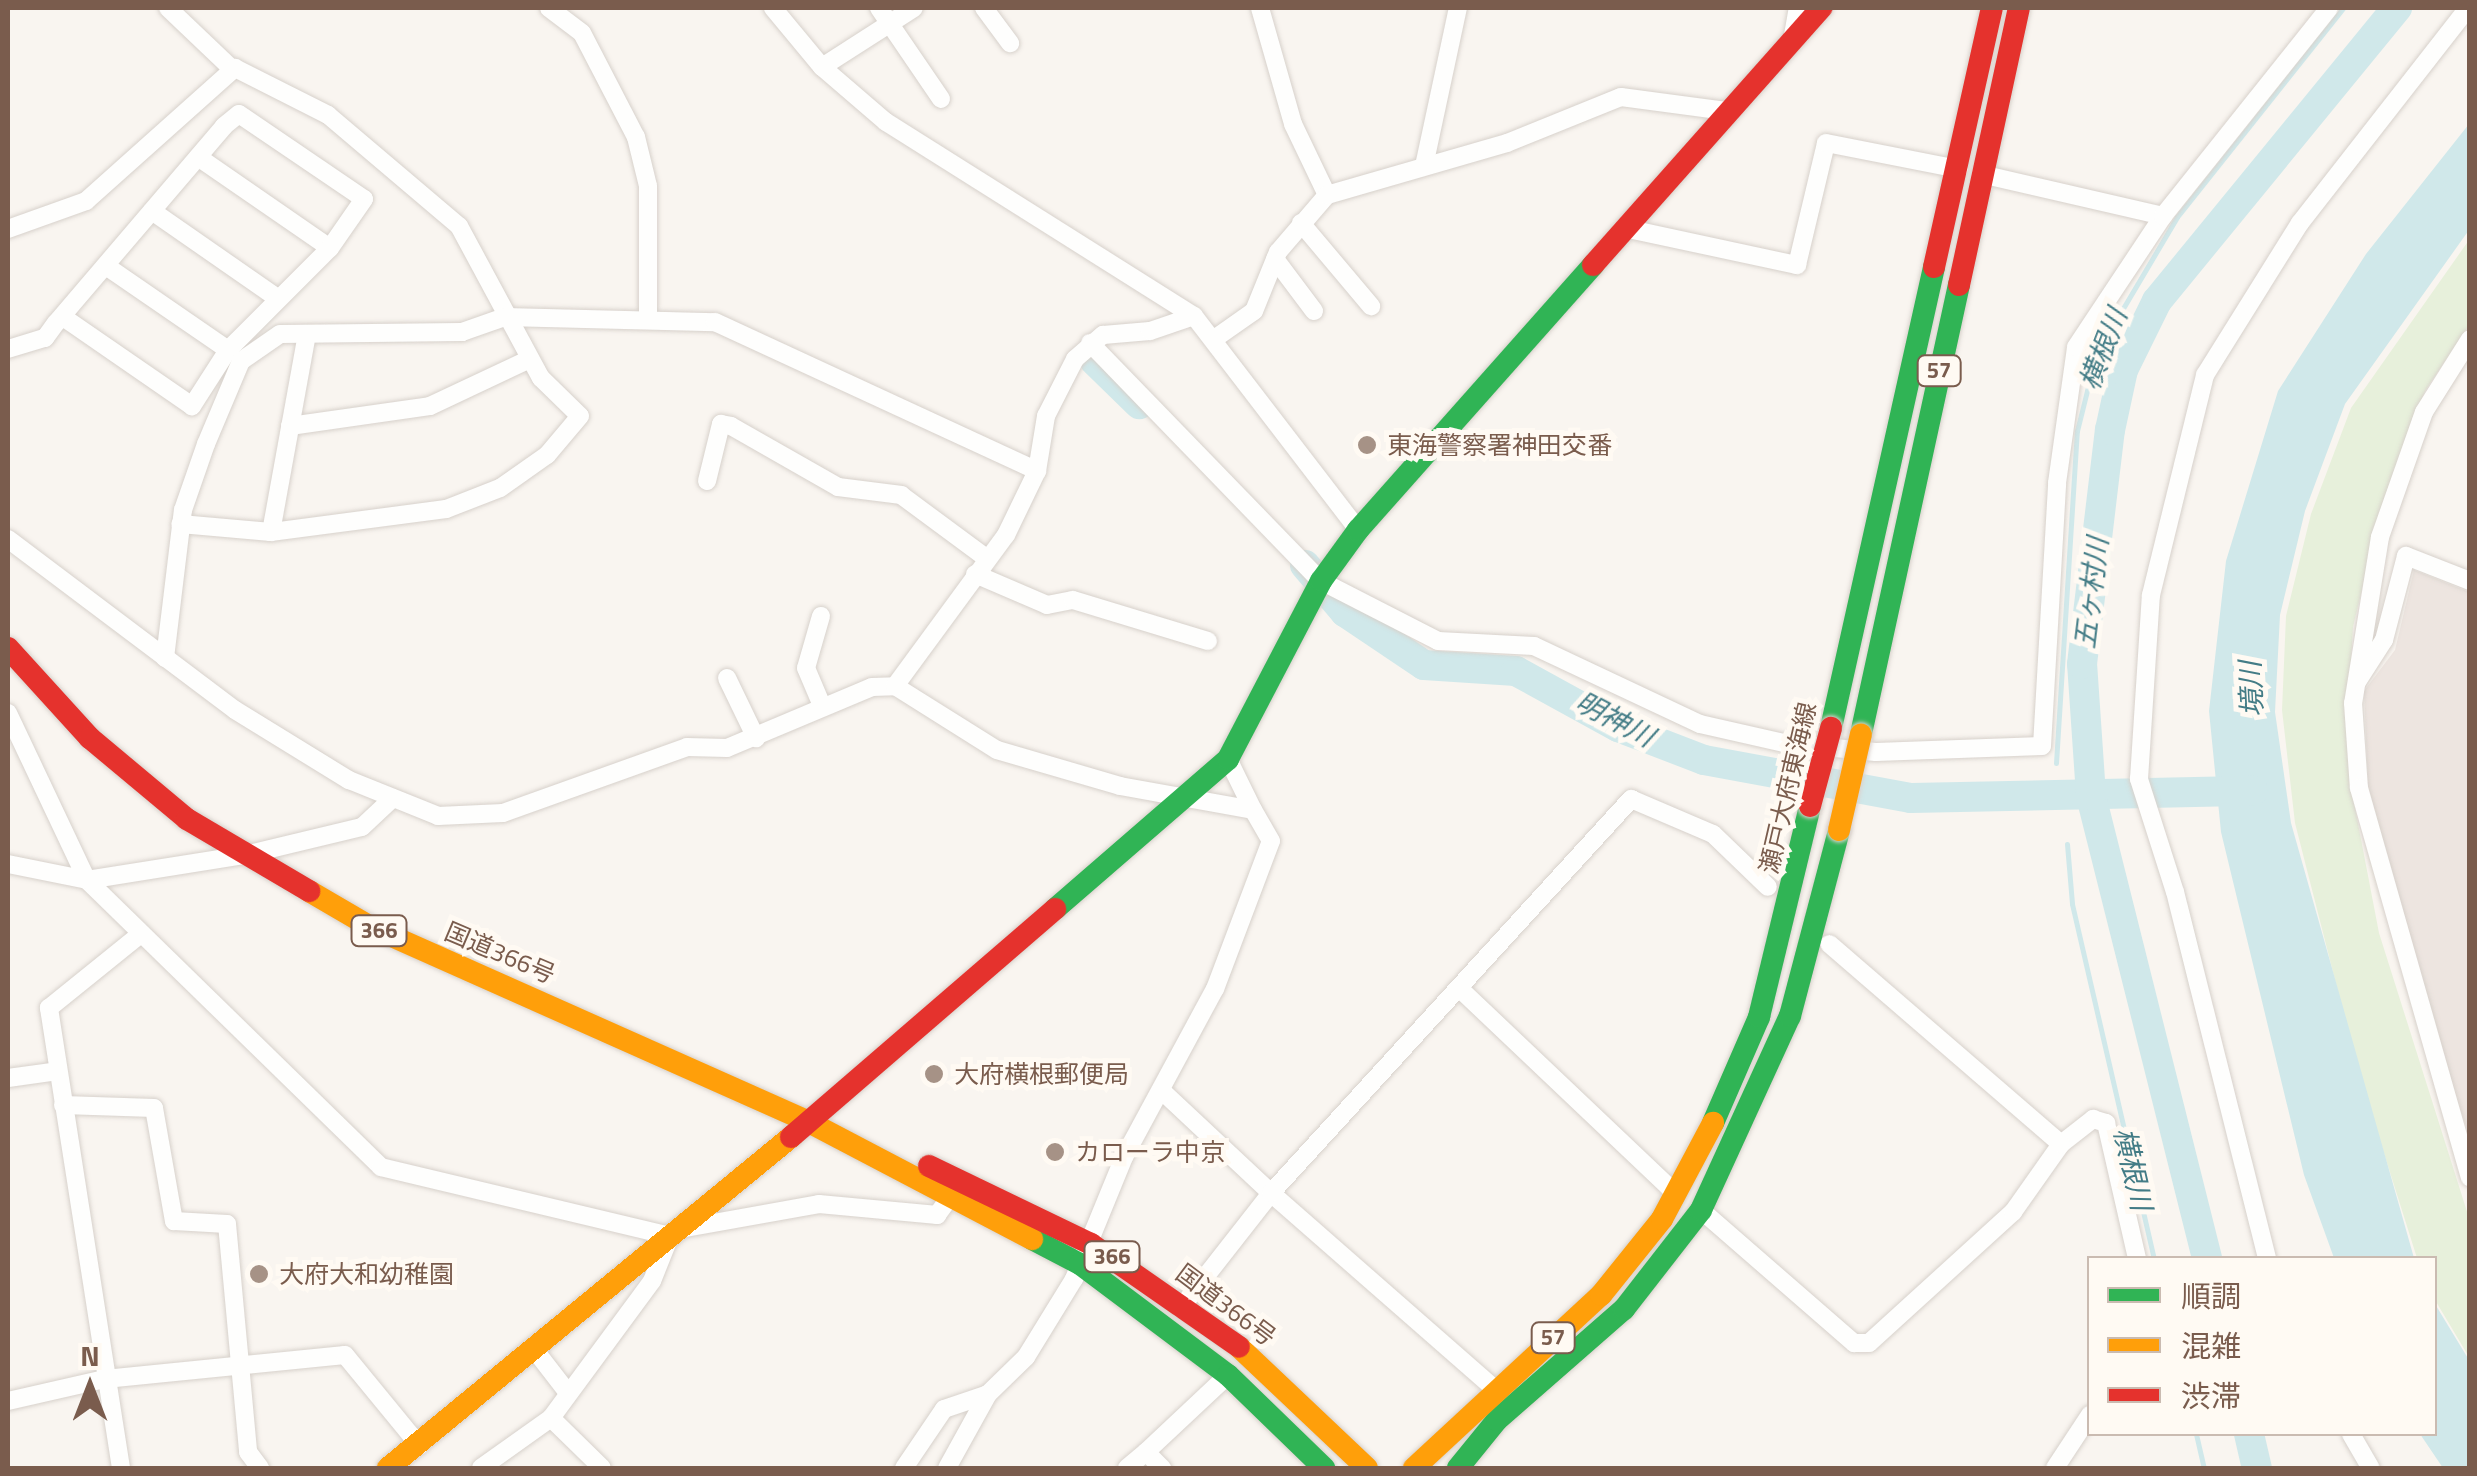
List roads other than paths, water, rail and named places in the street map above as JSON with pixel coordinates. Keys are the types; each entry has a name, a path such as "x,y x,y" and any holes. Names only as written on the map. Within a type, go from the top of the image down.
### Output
{"main road":[{"path":"388,1468 809,1122 1228,759 1322,580 1358,530 1628,229 1726,111 1792,45 1820,8"},
{"name":"瀬戸大府東海線","path":"1458,1468 1497,1420 1624,1309 1701,1210 1790,1016 1861,734 1970,172 1992,8"},
{"name":"瀬戸大府東海線","path":"1414,1468 1601,1295 1676,1194 1759,1017 1970,172 2020,8"},
{"name":"国道366号","path":"8,648 90,738 188,819 369,926 809,1122 991,1191 1086,1254 1228,1375 1324,1468"},
{"name":"国道366号","path":"809,1122 950,1196 1086,1254 1184,1304 1248,1354 1366,1468"}],"street":[{"path":"168,8 232,70 328,115 402,173 458,226 530,359 580,416 547,455 500,488 446,509 271,532 180,524"},
{"path":"549,8 582,33 636,137 648,186 648,316"},
{"path":"773,8 822,67 915,141 1194,316 1217,337 1358,530"},
{"path":"879,8 941,100"},
{"path":"822,67 914,8"},
{"path":"984,8 1010,43"},
{"path":"1260,8 1294,124 1327,195"},
{"path":"1424,166 1458,8"},
{"path":"1792,45 1798,8"},
{"path":"1090,343 1322,580 1438,641 1534,646 1700,724 1876,752 2042,746 2064,398 2076,347 2163,216 2329,8"},
{"path":"2266,1256 2175,892 2146,814 2138,779 2152,595 2205,375 2300,223 2468,8"},
{"path":"8,228 86,201 232,70"},
{"path":"1217,337 1254,312 1275,259 1327,195 1424,166 1621,97 1726,111"},
{"path":"8,349 45,338 63,316 198,157 246,114 354,188 363,205 330,248 228,350 192,406 63,316"},
{"path":"1628,229 1798,266 1826,143 2163,216"},
{"path":"198,157 330,248"},
{"path":"152,212 277,298"},
{"path":"1301,223 1372,306"},
{"path":"1275,259 1314,311"},
{"path":"106,266 228,350"},
{"path":"165,658 180,524 242,361 280,334 462,332 505,317 648,316 715,322 1037,472"},
{"path":"8,540 264,728 393,798 438,816 485,818 687,748 756,738 821,703 895,686 986,558 1037,472 1046,416 1090,343 1194,316"},
{"path":"271,532 307,334"},
{"path":"2470,339 2404,463 2372,570 2355,686 2359,788 2470,1177"},
{"path":"290,426 430,406 530,359"},
{"path":"706,481 721,424 731,426 838,487 901,495 986,558"},
{"path":"2355,686 2384,640 2406,556 2470,580"},
{"path":"975,574 1046,605 1074,600 1208,641"},
{"path":"821,616 806,668 821,703"},
{"path":"727,678 756,738"},
{"path":"895,686 997,750 1120,786 1192,794 1252,810"},
{"path":"8,713 86,880 136,937 267,1051 381,1167 675,1233 819,1204 937,1215 950,1196"},
{"path":"949,1468 988,1394 1026,1357 1086,1254 1124,1157 1215,989 1271,841 1228,759"},
{"path":"8,864 86,880 245,854 362,828 393,798"},
{"path":"1167,1324 1272,1193 1631,799 1712,834 1768,887"},
{"path":"121,1468 48,1008 136,937"},
{"path":"1829,944 2062,1144"},
{"path":"1458,988 1676,1194"},
{"path":"8,1078 58,1071"},
{"path":"1162,1091 1496,1390"},
{"path":"63,1105 154,1108 174,1221 227,1224 248,1452 260,1468"},
{"path":"1701,1210 1854,1343 1869,1343 2013,1212 2062,1144 2093,1119 2106,1123 2138,1256"},
{"path":"481,1468 551,1418 652,1280 675,1233"},
{"path":"534,1350 568,1393"},
{"path":"8,1401 105,1378 240,1369 345,1355 419,1445"},
{"path":"1127,1468 1228,1375"},
{"path":"904,1468 944,1409 988,1394"},
{"path":"551,1418 602,1468"},
{"path":"2055,1468 2087,1420"},
{"path":"2352,1436 2371,1468"},
{"path":"1146,1452 1162,1468"}],"water":[{"name":"境川","path":"2469,124 2469,230 2345,404 2305,511 2280,615 2275,712 2291,823 2413,1256 2333,1256 2304,1175 2221,832 2209,711 2226,561 2278,391 2366,254"},
{"path":"2437,1307 2469,1360 2469,1468 2443,1468 2421,1436 2437,1436"}],"waterway":[{"name":"横根川","path":"2056,763 2077,431 2096,354 2177,217 2343,8"},
{"name":"五ヶ村川","path":"2206,1256 2091,795 2082,664 2110,430 2123,370 2157,301 2397,8"},
{"name":"明神川","path":"1095,361 1139,404"},
{"name":"明神川","path":"1305,565 1345,612 1424,665 1516,671 1618,727 1704,760 1911,798 2253,791"},
{"name":"横根川","path":"2067,844 2072,904 2154,1256"},
{"name":"横根川","path":"2196,1436 2204,1468"},
{"name":"五ヶ村川","path":"2249,1436 2257,1468"}],"place":[{"name":"東海警察署神田交番","path":"1367,445"},
{"name":"大府横根郵便局","path":"934,1074"},
{"name":"カローラ中京","path":"1055,1152"},
{"name":"大府大和幼稚園","path":"259,1274"}]}
